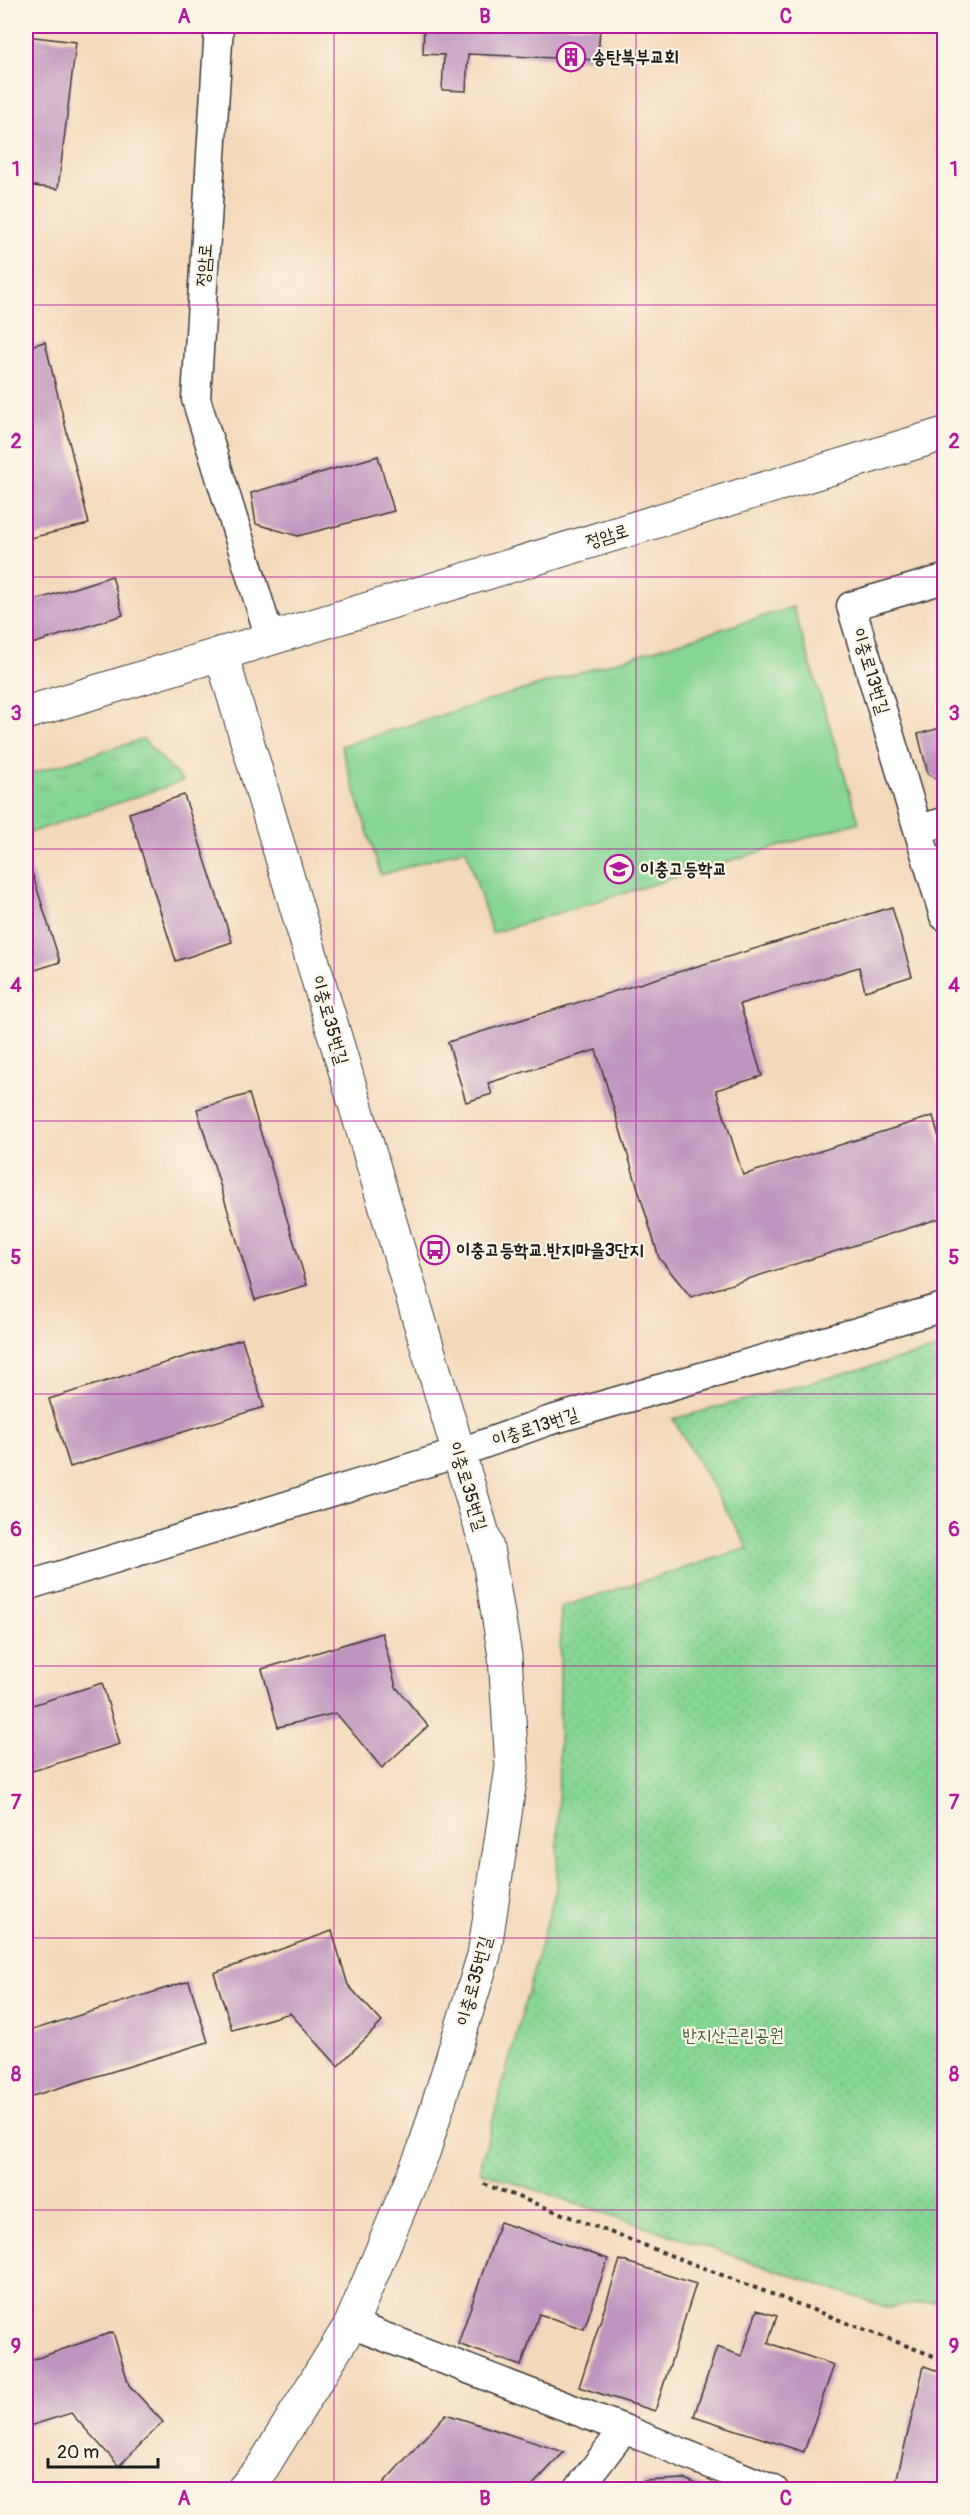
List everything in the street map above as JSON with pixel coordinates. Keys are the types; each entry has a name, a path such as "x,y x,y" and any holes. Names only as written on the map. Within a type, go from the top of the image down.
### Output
{"street":[{"name":"정암로","path":"219,26 196,399 270,638"},
{"name":"정암로","path":"26,713 945,434"},
{"name":"이충로13번길","path":"945,579 851,606 932,826 945,916"},
{"name":"이충로35번길","path":"221,653 487,1548 505,1656 512,1767 484,1955 424,2150 351,2324 262,2468 243,2490"},
{"name":"이충로13번길","path":"26,1586 458,1453 548,1421 945,1307"},
{"path":"351,2324 624,2429 774,2490"},
{"path":"578,2490 624,2429"}],"path":[{"path":"484,2184 945,2360"}],"green space":[{"path":"793,607 859,822 492,933 466,849 381,875 341,746"},
{"path":"143,739 183,781 26,834 26,775"},
{"name":"반지산근린공원","path":"944,1347 944,2299 889,2308 479,2171 557,1885 561,1607 748,1548 673,1419"}],"building":[{"name":"송탄북부교회","path":"424,26 600,26 598,60 468,54 466,91 442,90 444,55 423,54"},
{"path":"26,36 76,42 58,189 26,185"},
{"path":"45,342 89,524 26,539 26,347"},
{"path":"378,456 394,511 298,536 256,524 251,493"},
{"path":"112,576 123,615 26,646 26,603"},
{"path":"944,727 944,784 928,774 918,734"},
{"path":"184,795 232,942 176,961 129,813"},
{"path":"29,863 60,962 26,973 26,864"},
{"path":"892,907 912,976 865,991 859,967 740,1004 762,1076 716,1090 743,1175 933,1116 944,1155 944,1217 691,1297 659,1258 596,1050 488,1083 492,1094 466,1102 448,1042"},
{"path":"249,1094 307,1285 255,1300 197,1109"},
{"path":"242,1339 264,1407 70,1467 49,1399"},
{"path":"382,1633 396,1687 428,1726 382,1768 336,1713 278,1727 262,1669"},
{"path":"102,1683 120,1744 26,1773 26,1707"},
{"path":"332,1931 348,1985 382,2022 338,2066 290,2013 232,2030 214,1973"},
{"path":"189,1981 208,2042 26,2098 26,2032"},
{"path":"500,2222 608,2259 584,2329 539,2314 521,2366 458,2344"},
{"path":"620,2260 696,2284 655,2411 579,2387"},
{"path":"757,2310 777,2316 768,2343 834,2365 804,2452 694,2416 717,2347 742,2356"},
{"path":"113,2332 129,2385 163,2422 119,2466 71,2413 26,2427 26,2362"},
{"path":"924,2366 944,2373 944,2490 894,2490"},
{"path":"446,2414 564,2452 528,2490 377,2490"},
{"path":"685,2479 709,2490 637,2490 644,2481"}],"place":[{"name":"송탄북부교회","path":"571,57"},
{"name":"이충고등학교","path":"619,869"},
{"name":"이충고등학교.반지마을3단지","path":"435,1250"}]}
